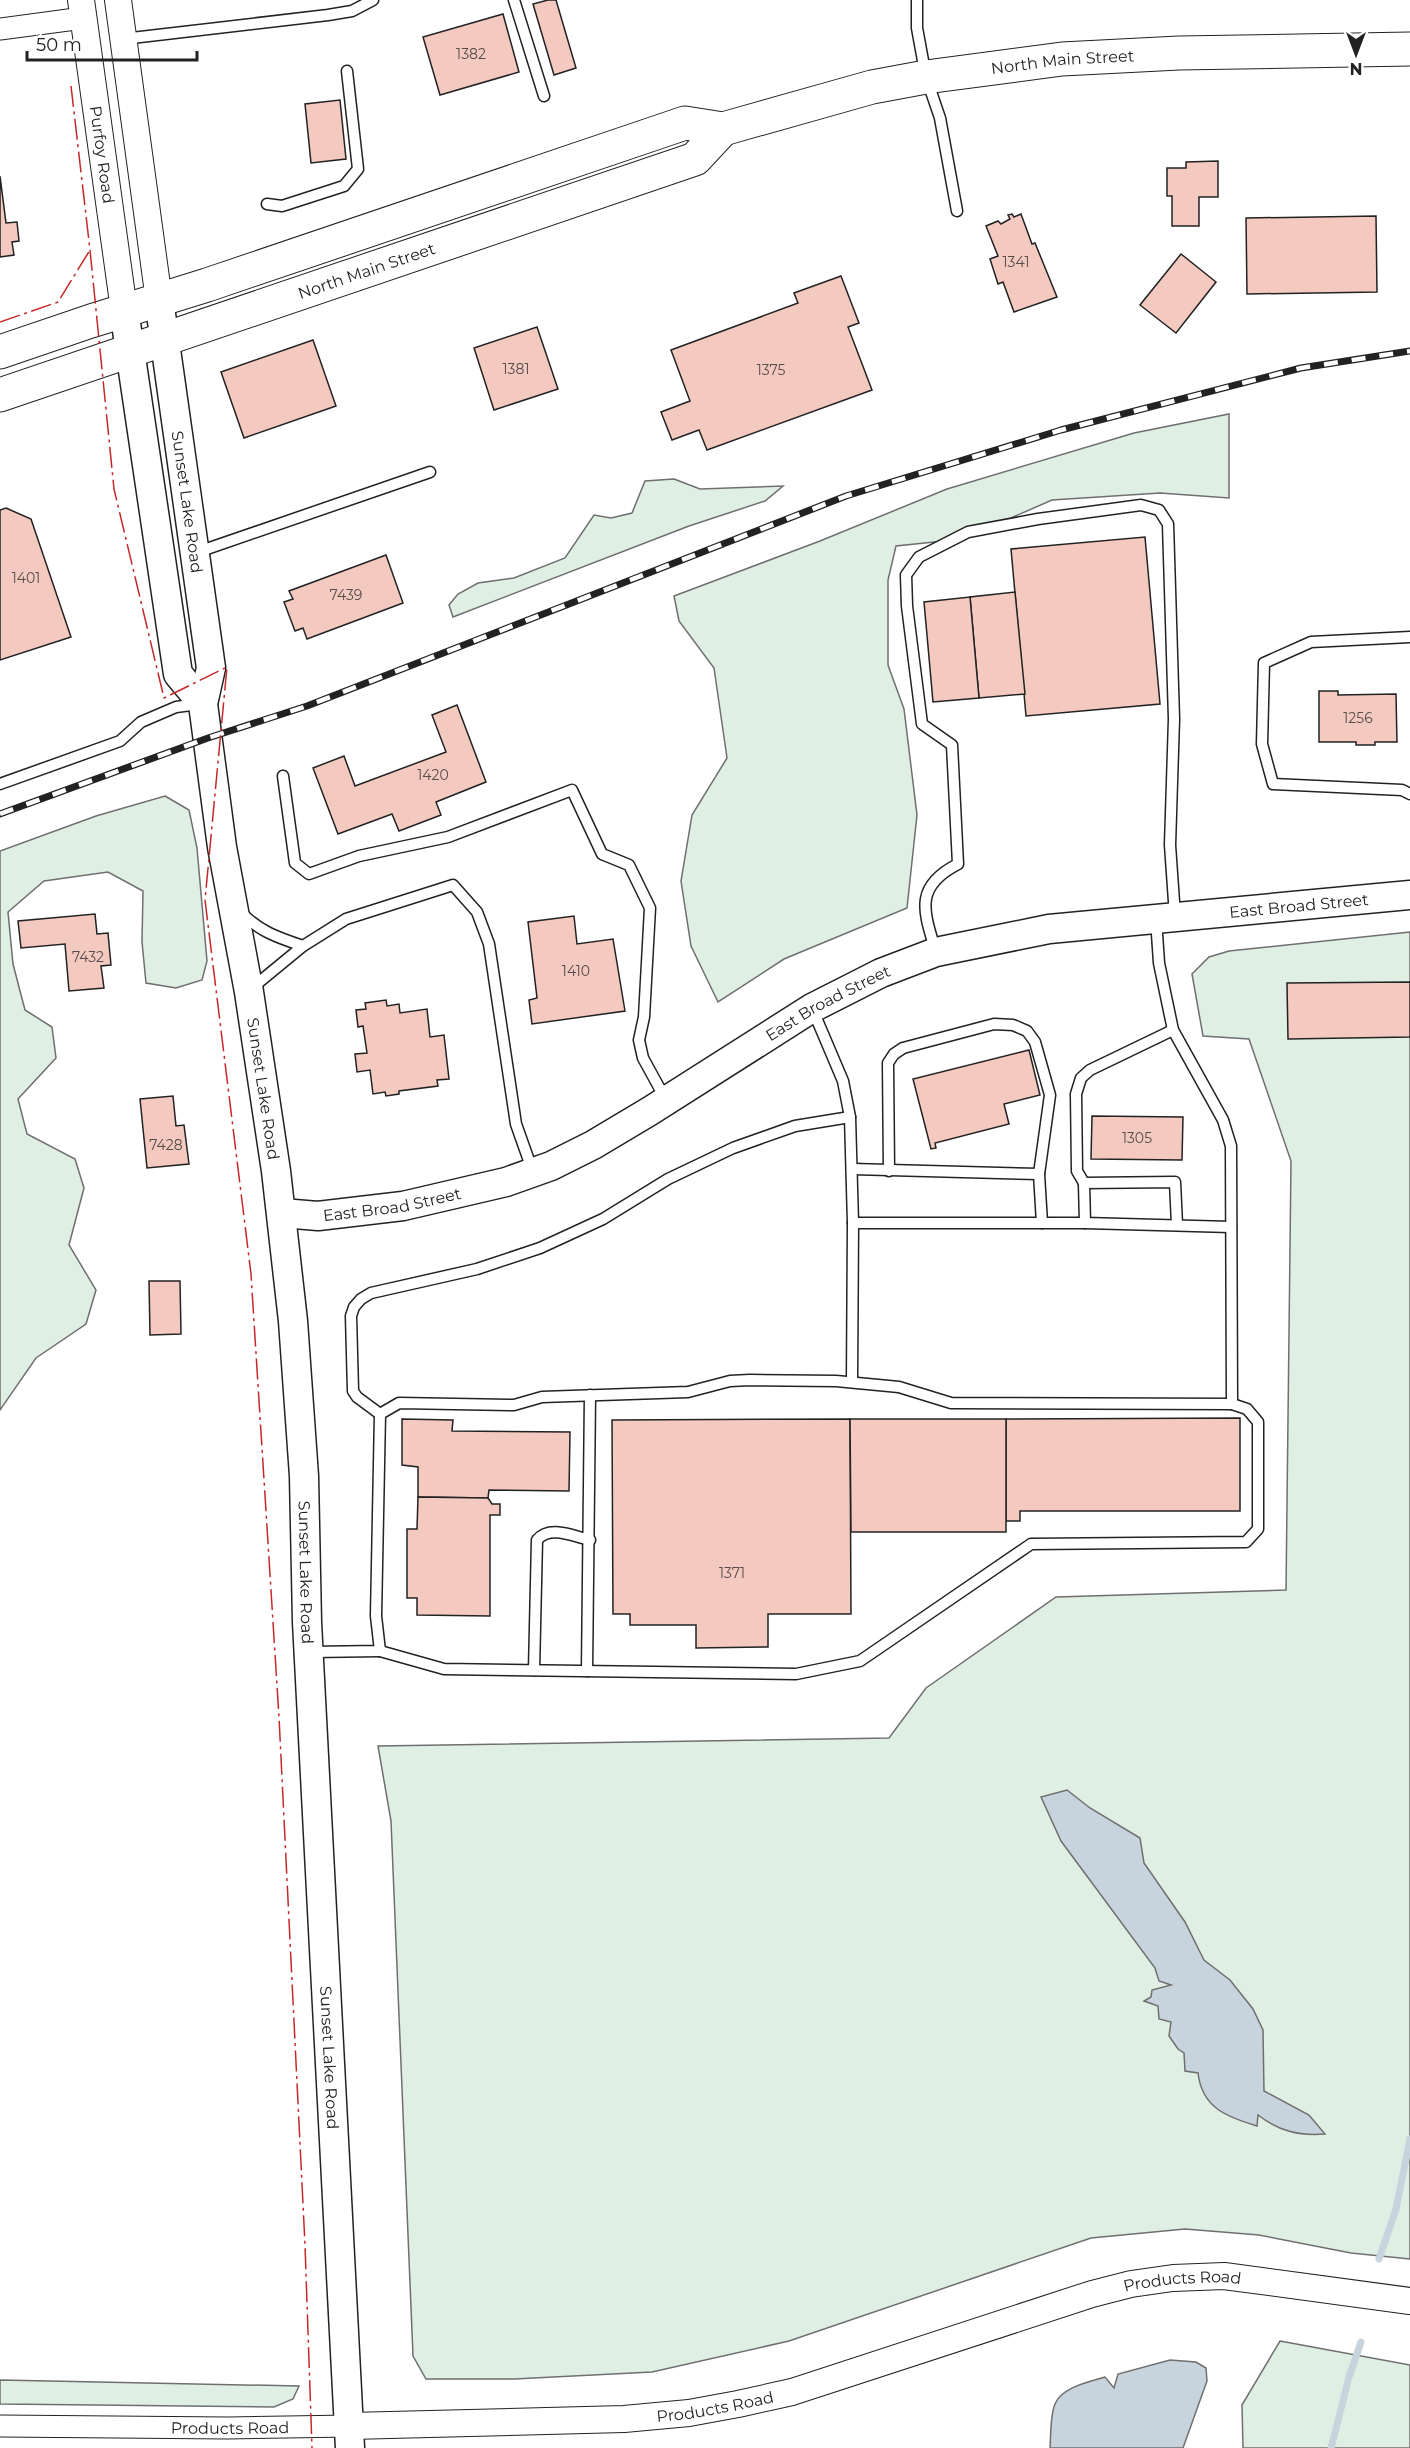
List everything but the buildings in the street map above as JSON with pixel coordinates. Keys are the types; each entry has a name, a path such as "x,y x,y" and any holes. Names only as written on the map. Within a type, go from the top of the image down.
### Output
{"highway":[{"name":"North Main Street","path":"0,352 124,310 218,282 686,123 723,129 872,87 1007,65 1128,55 1410,49"},
{"name":"North Main Street","path":"0,395 695,159 723,129"}],"main road":[{"name":"Sunset Lake Road","path":"159,300 211,668 202,704 282,1212 293,1321 304,1476 309,1652 350,2437"},
{"path":"124,310 178,674 202,704"},
{"name":"East Broad Street","path":"282,1212 318,1216 403,1206 455,1195 534,1172 593,1145 812,1008 881,973 936,952 1049,929 1410,895"}],"street":[{"path":"118,0 159,300"},
{"path":"0,29 82,9"},
{"name":"Purfoy Road","path":"82,9 124,310"},
{"name":"Products Road","path":"0,2426 204,2428 350,2437 624,2419 689,2413 792,2392 1092,2294 1131,2284 1202,2275 1245,2277 1410,2301"}],"lane":[{"path":"123,39 328,15 352,10 374,0"},
{"path":"514,0 544,96"},
{"path":"917,0 917,28 926,77 940,118 957,212"},
{"path":"267,204 282,206 344,186 358,170 347,71"},
{"path":"194,553 430,472"},
{"path":"936,952 924,910 929,887 943,872 958,864 952,745 922,724 907,606 906,575 919,557 968,532 1038,519 1141,505 1160,510 1168,524 1174,719 1166,918 1159,963 1173,1030 1223,1120 1231,1146 1233,1174 1232,1404"},
{"path":"1410,638 1311,642 1264,663 1262,744 1273,784 1402,790 1410,794"},
{"path":"0,784 120,741 141,722 176,707 202,704"},
{"path":"283,776 295,863 309,874 359,856 448,837 572,790 602,854 629,865 650,908 644,1017 639,1040 643,1058 666,1100"},
{"path":"251,1006 258,983 303,946 346,919 453,885 477,912 489,944 516,1124 534,1172"},
{"path":"232,902 251,923 275,937 303,946"},
{"path":"812,1008 843,1081 850,1117 853,1223 852,1382"},
{"path":"889,1170 888,1063 894,1054 903,1048 994,1024 1013,1025 1027,1031 1035,1042 1050,1095 1038,1174 1042,1223"},
{"path":"1085,1223 1083,1183 1077,1170 1076,1094 1081,1078 1090,1070 1173,1030"},
{"path":"380,1414 357,1397 352,1382 351,1316 360,1299 371,1293 477,1269 540,1248 603,1218 668,1179 733,1148 795,1126 850,1117"},
{"path":"852,1169 1038,1174"},
{"path":"1083,1183 1175,1182 1177,1225"},
{"path":"853,1223 1085,1223 1231,1227"},
{"path":"309,1652 380,1651 444,1669 796,1674 860,1660 1031,1544 1245,1542 1258,1528 1258,1422 1247,1409 1232,1404 951,1403 898,1387 852,1382 730,1381 688,1392 542,1397 514,1405 399,1403 380,1414"},
{"path":"587,1671 591,1395"},
{"path":"380,1414 376,1616 380,1651"},
{"path":"534,1670 537,1540 542,1533 549,1531 590,1540"}],"green space":[{"path":"1229,414 1229,498 1160,493 1052,500 963,539 896,546 888,580 888,665 904,709 917,815 907,908 784,959 718,1002 691,946 681,881 692,815 727,758 714,668 679,621 674,596 820,541 947,489 1134,433"},
{"path":"674,479 700,489 783,486 765,501 689,526 453,617 449,605 458,594 478,583 514,578 565,558 594,515 611,518 632,513 645,481"},
{"path":"165,796 189,810 197,848 207,961 202,980 176,988 146,983 142,942 143,891 108,872 44,881 8,912 13,964 25,1010 52,1027 56,1058 18,1099 27,1134 75,1159 84,1188 69,1245 96,1290 86,1324 36,1358 0,1410 0,851 96,816"},
{"path":"1410,932 1410,2259 1351,2253 1259,2235 1185,2229 1091,2238 789,2341 652,2372 514,2379 426,2379 413,2356 391,1821 378,1746 889,1738 926,1688 1056,1597 1286,1590 1291,1161 1249,1039 1203,1036 1192,974 1209,957 1229,951"},
{"path":"1280,2341 1410,2365 1410,2448 1243,2448 1242,2405"},
{"path":"0,2380 299,2386 293,2399 274,2407 0,2404"}],"shaded area":[{"path":"1067,1790 1090,1808 1140,1838 1144,1863 1185,1922 1204,1960 1230,1980 1253,2009 1263,2030 1264,2091 1309,2115 1325,2134 1289,2131 1258,2115 1257,2126 1226,2115 1205,2095 1198,2073 1185,2071 1184,2053 1178,2049 1169,2036 1171,2022 1159,2019 1158,2006 1144,2001 1151,1997 1152,1990 1171,1985 1159,1981 1155,1968 1061,1841 1041,1797"},
{"path":"1170,2360 1196,2362 1206,2368 1207,2381 1183,2448 1050,2448 1053,2409 1064,2393 1105,2377 1114,2388 1118,2374"}],"waterway":[{"path":"1379,2259 1396,2209 1410,2139"},
{"path":"1331,2448 1349,2377 1361,2342"}],"railway":[{"path":"0,814 208,738 307,706 846,496 1061,430 1301,368 1410,351"}],"power":[{"path":"71,86 114,489 164,698 227,667 205,900 251,1274 279,1717 305,2245 312,2448"},
{"path":"0,322 58,302 90,250"}]}
